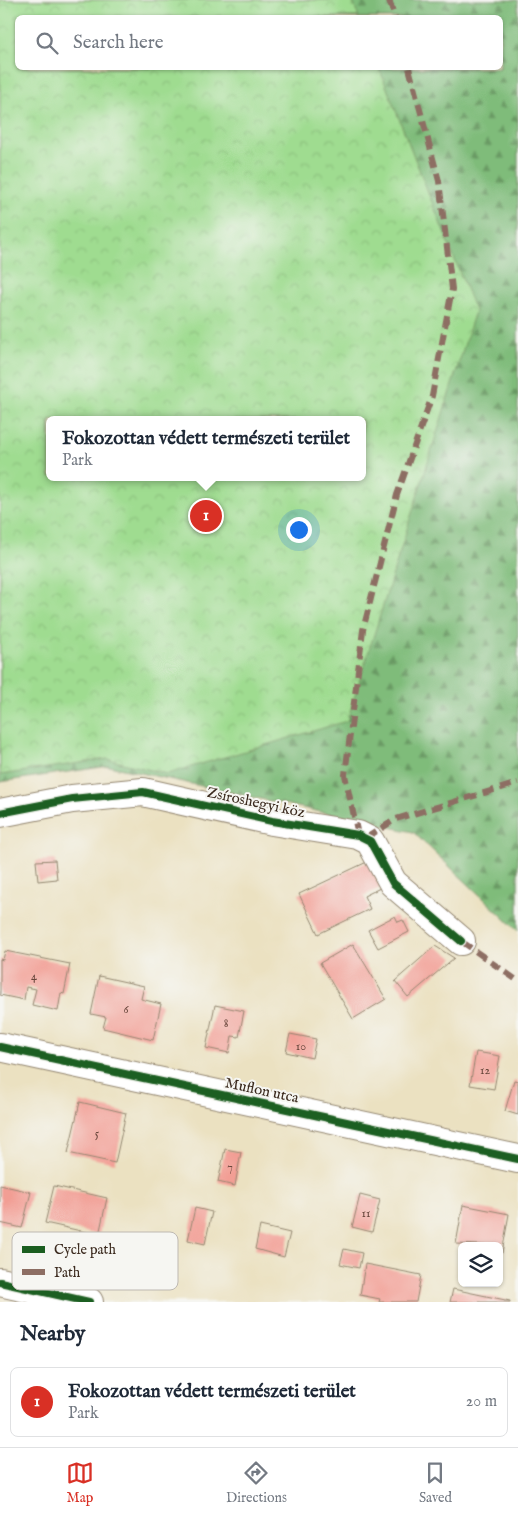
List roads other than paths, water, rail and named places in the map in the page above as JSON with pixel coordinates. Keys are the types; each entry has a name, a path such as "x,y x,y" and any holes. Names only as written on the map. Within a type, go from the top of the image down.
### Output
{"street":[{"name":"Zsíroshegyi köz","path":"0,813 72,799 144,792 272,821 358,835 366,838 372,844 394,883 461,941"},
{"name":"Muflon utca","path":"0,1047 518,1159"},
{"path":"36,1290 89,1302"}],"place":[{"name":"Fokozottan védett természeti terület","path":"206,516"}]}
